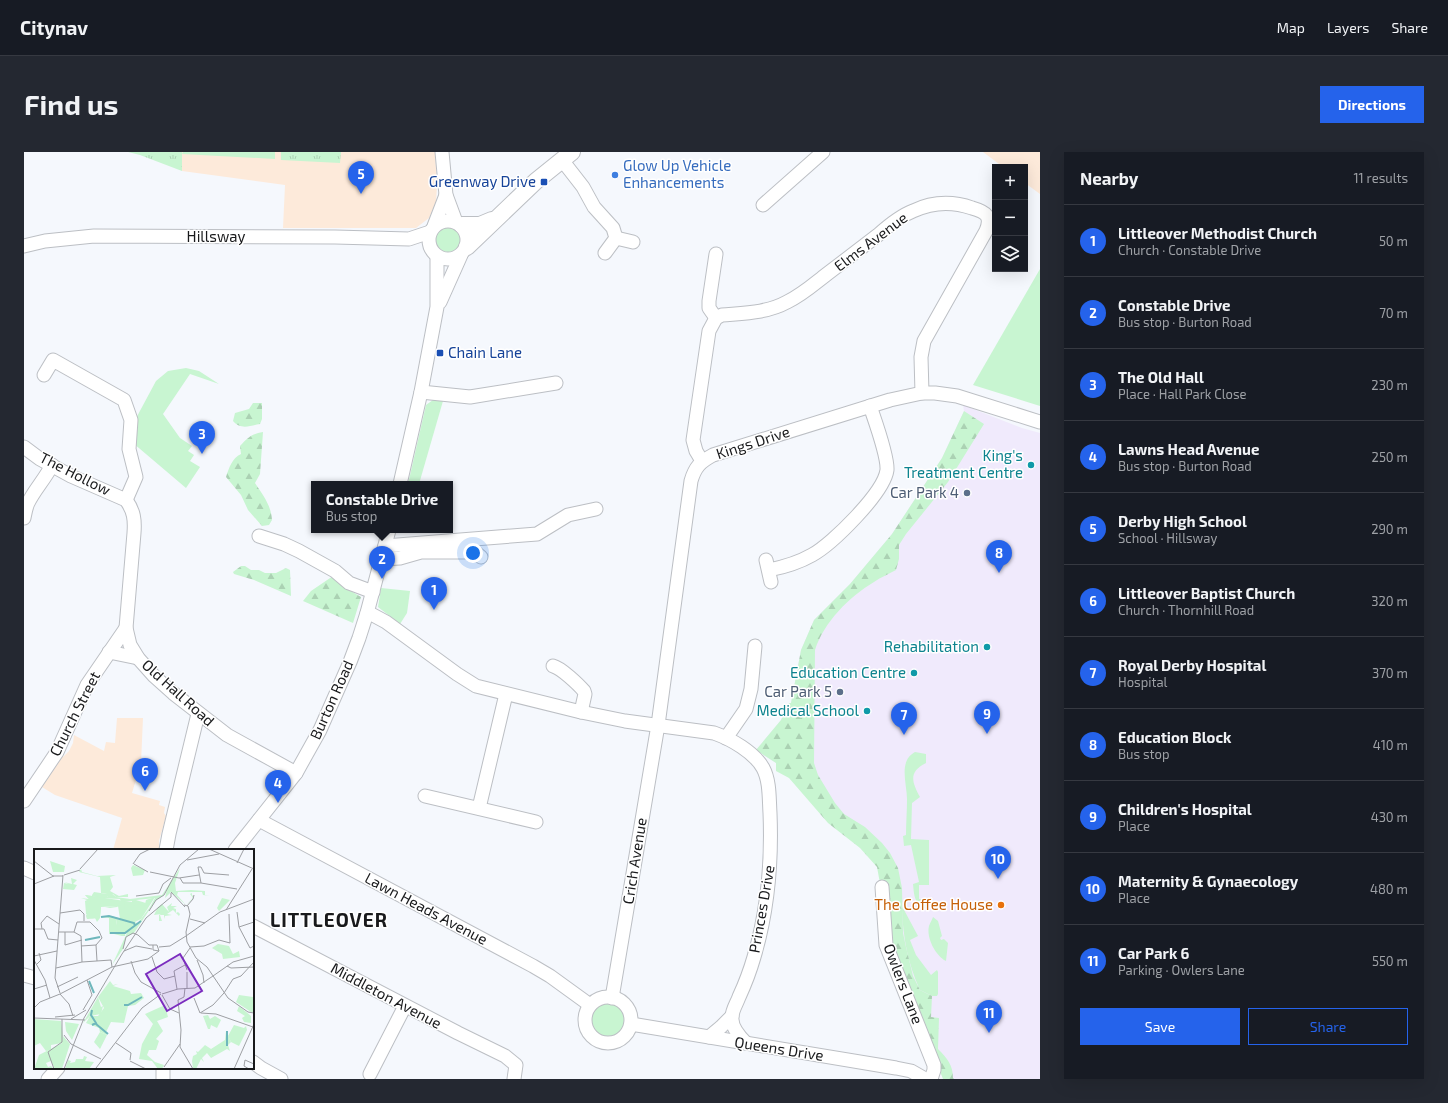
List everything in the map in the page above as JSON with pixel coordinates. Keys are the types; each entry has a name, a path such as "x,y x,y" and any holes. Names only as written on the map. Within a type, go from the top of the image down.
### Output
{"main road":[{"path":"464,251 495,219 536,181 567,156"},
{"path":"459,224 480,225 495,219"}],"street":[{"path":"437,307 464,251 467,235 459,224 446,195 442,152"},
{"path":"763,204 823,152"},
{"path":"567,156 594,206 613,228 616,238"},
{"path":"401,481 421,392 437,307 435,254 430,248 429,240 446,195"},
{"name":"Elms Avenue","path":"716,318 722,315 766,310 791,300 805,292 911,211 937,204 959,203 978,209 988,217 988,226 924,340 920,356 922,393"},
{"path":"432,229 441,222 448,220 459,224"},
{"name":"Hillsway","path":"24,246 45,241 94,236 335,237 409,239 432,229"},
{"path":"616,238 633,242"},
{"path":"605,253 616,238"},
{"path":"409,239 420,248 448,260 455,258 464,251"},
{"path":"702,462 696,451 693,440 709,331 716,318 709,308 709,301 716,254"},
{"path":"44,375 53,360 124,400 131,420 129,448 136,477 126,500"},
{"path":"421,392 470,397 556,384"},
{"name":"Kings Drive","path":"658,724 691,481 694,471 702,462 713,455 896,398 922,393 935,392 957,396 1040,422"},
{"path":"768,571 795,563 818,551 847,526 870,500 883,482 887,462 870,406"},
{"name":"The Hollow","path":"24,447 71,476 126,500"},
{"path":"24,518 26,504 48,474 52,465"},
{"name":"Old Hall Road","path":"126,500 131,506 135,518 126,628 130,645 138,658 159,680 198,714 227,735 296,773"},
{"path":"385,546 537,534 568,515 596,509"},
{"name":"Burton Road","path":"236,849 296,773 320,730 350,662 367,613 388,533"},
{"path":"259,536 284,544 306,554 335,571 349,583 373,592"},
{"path":"382,559 400,558 421,552 434,551 475,552 481,557"},
{"name":"Princes Drive","path":"367,613 386,622 476,686 580,712 626,721 658,724 714,733 726,738 758,761 763,769 768,785 771,831 771,855 768,888 762,925 754,958 732,1016"},
{"name":"Church Street","path":"24,801 57,752 87,685 126,628"},
{"path":"726,738 743,715 748,705 755,646"},
{"path":"109,652 138,658"},
{"path":"551,665 563,670 584,691 585,694 580,712"},
{"path":"479,808 506,694"},
{"path":"166,849 198,714"},
{"name":"Crich Avenue","path":"612,998 658,724"},
{"path":"425,796 536,822"},
{"name":"Lawn Heads Avenue","path":"259,820 534,966 590,1004"},
{"path":"24,868 34,873"},
{"name":"Owlers Lane","path":"882,887 886,944 934,1065 931,1079"},
{"name":"Middleton Avenue","path":"254,927 405,1006 505,1056 513,1061 516,1073"},
{"path":"24,975 34,978"},
{"path":"600,998 612,998 619,1001 628,1009 631,1017 631,1024 627,1033 616,1042 607,1044 597,1041 590,1035 586,1027 585,1016 590,1004 600,998"},
{"path":"370,1074 405,1006"},
{"path":"709,1037 722,1027 732,1016"},
{"path":"732,1016 737,1033 746,1043"},
{"name":"Queens Drive","path":"631,1024 903,1069 916,1073 925,1079"},
{"path":"254,1063 281,1079"},
{"path":"48,1079 57,1069"}],"shaded area":[{"path":"182,152 435,152 437,186 436,202 429,218 416,228 283,228 285,185 182,171"},
{"path":"983,152 1040,152 1040,194 1028,185 1028,164 999,164"},
{"path":"963,405 1022,428 1040,433 1040,1079 943,1079 880,865 776,763 756,750 781,720 789,703 791,703 801,650 814,620 850,584 892,534 942,458 964,411"},
{"path":"117,718 143,718 141,763 132,793 160,801 159,805 165,807 164,813 166,816 159,841 159,849 113,849 122,818 55,795 42,787 62,757 69,751 73,743 74,735 104,751 106,742 115,743"}],"green space":[{"path":"128,152 182,152 182,171 140,155"},
{"path":"183,152 275,152 275,159 182,154"},
{"path":"281,152 341,152 340,163 281,160"},
{"path":"448,226 457,230 461,239 457,248 448,252 439,248 435,239 439,230"},
{"path":"1040,269 1040,406 973,385"},
{"path":"186,368 199,371 219,384 190,374 163,414 180,438 192,446 188,451 194,455 190,461 200,467 186,488 133,443 134,422 156,381 168,371"},
{"path":"433,400 443,401 420,481 409,481 426,405"},
{"path":"253,403 262,403 262,419 260,424 239,426 236,424 233,421 235,413 249,409"},
{"path":"964,411 984,424 948,482 906,534 899,545 899,559 896,570 865,588 838,611 824,630 815,650 814,763 818,775 835,803 844,814 865,827 882,843 890,853 898,868 902,888 903,933 913,976 920,990 932,996 931,1017 939,1018 938,1049 949,1062 954,1079 943,1079 892,949 877,867 860,848 828,823 789,778 776,771 776,763 756,750 781,720 789,703 791,703 801,650 814,620 850,584 892,534 942,458"},
{"path":"263,432 260,474 255,483 264,496 272,520 269,525 262,526 248,510 241,495 226,477 233,461 241,454 240,446 250,436"},
{"path":"241,566 265,573 276,573 286,568 290,570 291,596 254,580 234,574 233,572"},
{"path":"333,576 349,590 361,597 353,623 303,601 311,591"},
{"path":"381,588 410,591 407,613 400,624 378,607"},
{"path":"915,752 926,754 926,763 916,770 913,778 915,787 920,797 912,803 911,839 929,840 929,885 919,885 919,899 926,899 925,908 922,908 917,903 915,897 913,884 919,882 911,845 904,846 903,836 906,835 907,808 905,767 910,756"},
{"path":"903,908 918,936 910,940 916,955 931,975 937,970 938,972 937,996 932,996 920,990 916,980 909,961 905,941"},
{"path":"933,917 938,921 942,936 940,938 941,940 944,939 948,943 946,961 942,959 935,951 930,941 928,931"},
{"path":"608,1001 618,1004 624,1010 627,1020 624,1030 618,1036 608,1039 598,1036 592,1030 589,1020 592,1010 598,1004"}],"place":[{"name":"Glow Up Vehicle Enhancements","path":"615,175"},
{"name":"Greenway Drive","path":"544,182"},
{"name":"Derby High School","path":"361,194"},
{"name":"Chain Lane","path":"440,353"},
{"name":"The Old Hall","path":"202,454"},
{"name":"King's Treatment Centre","path":"1031,465"},
{"name":"Car Park 4","path":"967,493"},
{"name":"Education Block","path":"999,573"},
{"name":"Constable Drive","path":"382,579"},
{"name":"Littleover Methodist Church","path":"434,610"},
{"name":"Rehabilitation","path":"987,647"},
{"name":"Education Centre","path":"914,673"},
{"name":"Car Park 5","path":"840,692"},
{"name":"Medical School","path":"867,711"},
{"name":"Children's Hospital","path":"987,734"},
{"name":"Royal Derby Hospital","path":"904,735"},
{"name":"Littleover Baptist Church","path":"145,791"},
{"name":"Lawns Head Avenue","path":"278,803"},
{"name":"Maternity & Gynaecology","path":"998,879"},
{"name":"The Coffee House","path":"1001,905"},
{"name":"Car Park 6","path":"989,1033"}],"district":[{"name":"LITTLEOVER","path":"329,920"}]}
